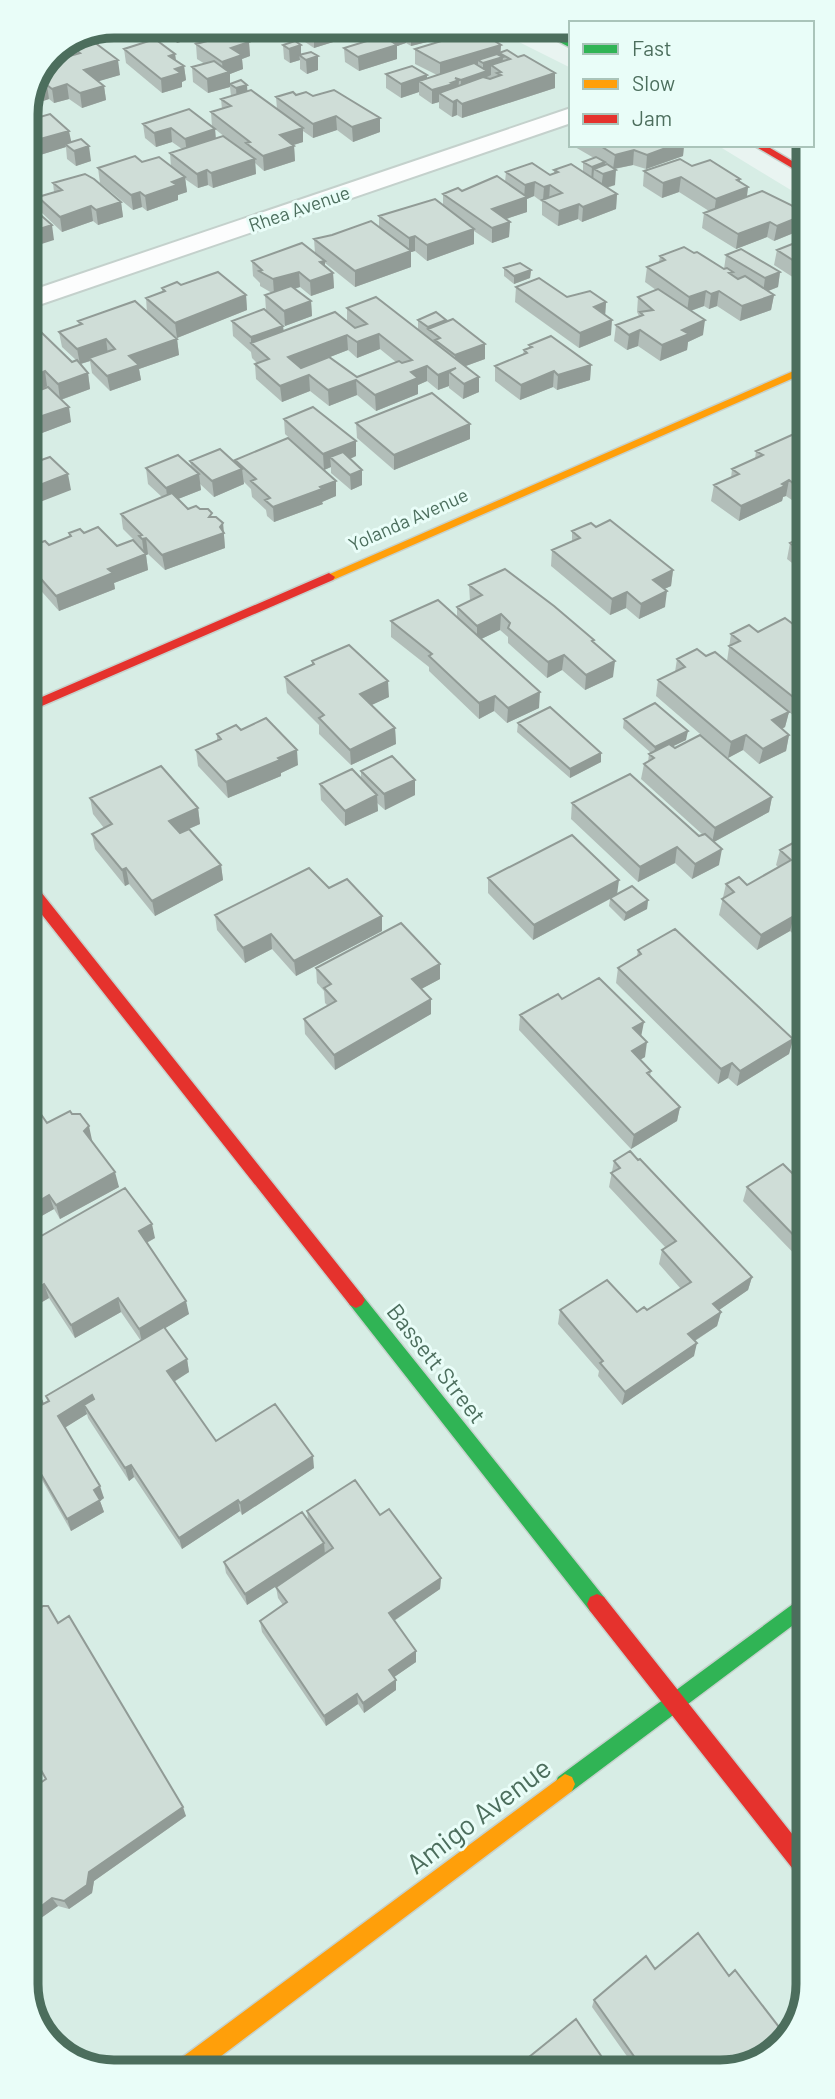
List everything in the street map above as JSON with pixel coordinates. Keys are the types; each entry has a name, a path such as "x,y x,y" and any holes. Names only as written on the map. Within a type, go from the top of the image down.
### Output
{"street":[{"name":"Rhea Avenue","path":"39,296 569,116"},
{"path":"761,147 796,167"},
{"name":"Yolanda Avenue","path":"39,703 796,373"},
{"name":"Bassett Street","path":"39,899 796,1855"},
{"name":"Amigo Avenue","path":"197,2060 796,1611"}],"shaded area":[{"path":"114,38 512,39 569,67 569,147 720,147 796,193 796,1985 792,2009 781,2031 763,2048 731,2060 109,2060 90,2056 68,2045 54,2031 46,2018 38,1985 41,95 46,81 64,57 85,44"}],"building":[{"path":"218,38 244,38 249,42 231,48 242,55 222,62 196,44"},
{"path":"375,38 387,38 397,45 358,57 344,48"},
{"path":"155,39 175,54 169,56 184,66 175,69 181,73 161,79 124,49"},
{"path":"443,39 491,39 501,45 440,63 415,49 445,40"},
{"path":"295,41 301,45 289,49 283,45"},
{"path":"94,42 118,60 84,70 104,86 80,93 67,84 52,89 44,86 63,58 80,53 75,49"},
{"path":"507,50 518,57 524,55 555,73 462,104 439,93 483,77 490,79 501,75 497,73 501,72 491,65 510,59 499,53"},
{"path":"311,52 318,56 306,60 299,55"},
{"path":"497,54 503,57 483,63 478,60"},
{"path":"214,61 229,72 207,79 192,67"},
{"path":"474,63 487,71 461,80 455,78 459,80 432,90 419,81"},
{"path":"412,66 427,75 401,84 386,74"},
{"path":"241,80 247,85 236,88 230,84"},
{"path":"251,90 303,128 280,135 294,146 263,156 246,143 250,142 211,112 231,106 221,99"},
{"path":"334,90 380,118 352,127 336,116 313,124 276,97 293,92 296,95 306,92 313,96"},
{"path":"189,109 215,129 185,139 171,128 154,133 143,124"},
{"path":"50,114 69,131 39,139 39,117"},
{"path":"223,136 255,159 211,173 207,170 197,174 170,153"},
{"path":"81,139 89,146 74,151 65,144"},
{"path":"602,147 669,147 647,155 634,150 615,155"},
{"path":"135,156 142,162 159,157 185,177 172,182 177,185 145,196 140,192 131,195 98,168"},
{"path":"596,157 605,162 592,167 583,162"},
{"path":"680,159 692,166 710,160 748,187 716,199 681,177 663,183 644,171"},
{"path":"532,163 550,175 558,172 554,170 571,164 617,194 583,207 579,204 559,211 542,200 562,193 550,185 544,187 535,182 525,185 506,172"},
{"path":"607,164 616,170 603,174 594,169"},
{"path":"85,174 121,202 96,210 91,206 60,217 39,198 62,190 53,183"},
{"path":"497,176 527,197 492,209 510,222 492,228 443,194 458,188 462,191"},
{"path":"762,191 796,209 796,218 777,226 770,222 738,234 704,213"},
{"path":"435,199 474,229 427,245 415,236 409,238 379,216"},
{"path":"39,214 52,225 39,229"},
{"path":"371,221 411,251 355,271 314,239 332,235"},
{"path":"302,243 325,261 320,262 333,273 310,281 299,272 273,279 259,271 262,270 252,261"},
{"path":"796,243 796,262 777,250"},
{"path":"684,247 724,269 727,268 733,272 729,273 738,279 745,276 774,295 742,306 719,291 711,294 706,291 689,297 647,267 665,260 660,256"},
{"path":"741,249 780,272 765,278 726,255"},
{"path":"520,263 531,270 514,276 504,268"},
{"path":"218,272 246,295 175,323 146,298 165,291 162,288 177,282 181,285"},
{"path":"539,278 567,297 590,291 606,302 594,307 612,320 580,333 516,287"},
{"path":"291,286 311,301 284,311 265,295"},
{"path":"658,289 705,320 682,330 689,334 662,345 640,330 629,335 616,325 643,315 640,312 653,310 638,297"},
{"path":"376,297 479,377 464,384 449,372 456,368 438,375 427,366 411,372 418,378 375,395 356,380 328,390 309,375 280,386 255,364 269,359 251,343 335,312 355,328 367,324 347,308","holes":["379,334 412,360 402,363 399,361 357,377 329,357 301,368 288,357 347,335 357,342"]},
{"path":"135,301 177,339 129,356 139,365 107,376 89,358 115,349 106,339 77,349 59,332 82,324 78,321"},
{"path":"264,309 283,326 251,337 232,321"},
{"path":"436,312 446,320 428,327 418,320"},
{"path":"453,319 485,344 455,355 435,340 440,338 428,329"},
{"path":"42,333 72,362 77,360 88,373 58,384 45,371 39,374 39,334"},
{"path":"551,336 591,365 558,375 554,371 521,385 495,366 527,353 524,350 532,347 529,345"},
{"path":"48,387 69,407 39,417 39,390"},
{"path":"432,393 470,424 394,455 356,423"},
{"path":"313,407 356,441 323,454 284,419"},
{"path":"796,435 796,485 789,480 782,484 785,486 741,506 714,485 739,474 732,469 763,455 756,451"},
{"path":"288,438 336,481 273,507 265,500 270,498 251,481 256,479 235,460"},
{"path":"220,449 242,469 212,481 190,461"},
{"path":"343,452 362,470 350,475 330,457"},
{"path":"178,455 199,474 166,488 146,468"},
{"path":"50,457 68,474 39,485 39,461"},
{"path":"172,493 188,509 196,506 208,509 212,513 209,517 216,517 223,523 220,527 224,533 162,555 146,538 139,536 142,535 121,514"},
{"path":"610,520 673,570 653,580 667,591 641,604 627,592 612,599 552,550 580,538 572,531 591,523 596,527"},
{"path":"98,527 117,546 133,540 146,554 108,569 113,573 56,596 39,576 39,543 45,541 49,545 80,529 84,533"},
{"path":"505,569 554,606 615,661 586,675 564,655 548,662 508,628 510,623 501,614 477,626 457,607 482,595 469,585"},
{"path":"438,600 540,692 508,708 495,696 479,703 429,656 432,654 391,621"},
{"path":"785,618 796,626 796,699 729,646 740,641 731,634 749,625 758,632"},
{"path":"349,645 388,681 360,694 395,728 350,750 319,718 324,715 285,677 314,664 312,661"},
{"path":"697,649 706,656 715,652 789,712 772,720 789,735 763,749 746,735 731,742 658,680 685,667 677,659"},
{"path":"655,703 688,731 655,747 624,719"},
{"path":"550,707 601,753 570,769 518,723"},
{"path":"266,718 297,750 278,758 280,760 226,782 196,750 221,739 217,734 236,725 241,730"},
{"path":"700,735 772,797 715,828 644,764 654,758 649,754 669,744 675,748"},
{"path":"392,756 415,780 384,794 361,771"},
{"path":"161,766 198,808 169,821 180,833 189,829 221,865 152,901 126,868 122,870 92,834 112,824 90,798"},
{"path":"352,769 377,795 345,811 320,784"},
{"path":"630,774 699,836 705,834 722,849 695,864 677,847 640,867 572,803"},
{"path":"572,835 619,880 534,925 488,878"},
{"path":"796,841 796,918 794,916 761,935 722,899 734,892 726,884 739,877 747,885 791,860 780,850"},
{"path":"309,868 329,888 347,879 382,916 294,961 271,934 243,948 215,915"},
{"path":"632,886 648,900 626,913 610,898"},
{"path":"401,923 440,964 412,979 431,999 334,1055 304,1019 336,1001 324,988 331,984 316,968"},
{"path":"675,929 793,1039 740,1071 732,1063 721,1069 618,968 641,954 638,950"},
{"path":"599,978 644,1022 633,1028 647,1042 632,1051 651,1071 647,1073 680,1107 634,1135 520,1015 558,994 562,999"},
{"path":"38,1111 47,1123 70,1111 72,1114 80,1114 89,1126 84,1131 115,1172 56,1205 49,1195 38,1201"},
{"path":"630,1151 752,1277 713,1304 721,1312 688,1334 697,1343 625,1392 560,1310 607,1280 637,1312 644,1307 647,1310 691,1282 662,1250 676,1241 611,1173 620,1168 614,1161"},
{"path":"783,1164 794,1175 796,1174 796,1238 747,1187"},
{"path":"125,1188 152,1224 139,1231 186,1301 139,1329 118,1298 71,1325 44,1284 38,1287 38,1238"},
{"path":"164,1327 187,1359 167,1371 216,1441 275,1404 313,1456 179,1538 131,1465 125,1468 84,1405 94,1399 92,1395 58,1416 100,1486 94,1490 100,1500 67,1519 38,1469 38,1406 49,1401 46,1396"},
{"path":"355,1480 380,1515 389,1509 441,1578 389,1613 416,1651 389,1670 396,1680 363,1703 357,1694 324,1716 260,1621 287,1602 276,1587 333,1548 307,1511"},
{"path":"302,1512 324,1543 245,1594 224,1562"},
{"path":"48,1606 58,1623 69,1616 183,1807 89,1872 87,1885 64,1901 52,1898 38,1909 38,1784 46,1779 38,1765 38,1609"},
{"path":"698,1933 729,1976 735,1970 781,2030 763,2048 731,2060 637,2060 594,2000 646,1956 655,1969"},
{"path":"576,2019 604,2060 525,2060"}],"traffic: fast":[{"path":"558,39 569,44"},
{"path":"356,1300 597,1604"},
{"path":"565,1784 796,1611"}],"traffic: slow":[{"path":"329,577 796,373"},
{"path":"197,2060 565,1784"}],"traffic: jam":[{"path":"761,147 796,167"},
{"path":"39,703 329,577"},
{"path":"39,899 356,1300"},
{"path":"597,1604 796,1855"}]}
